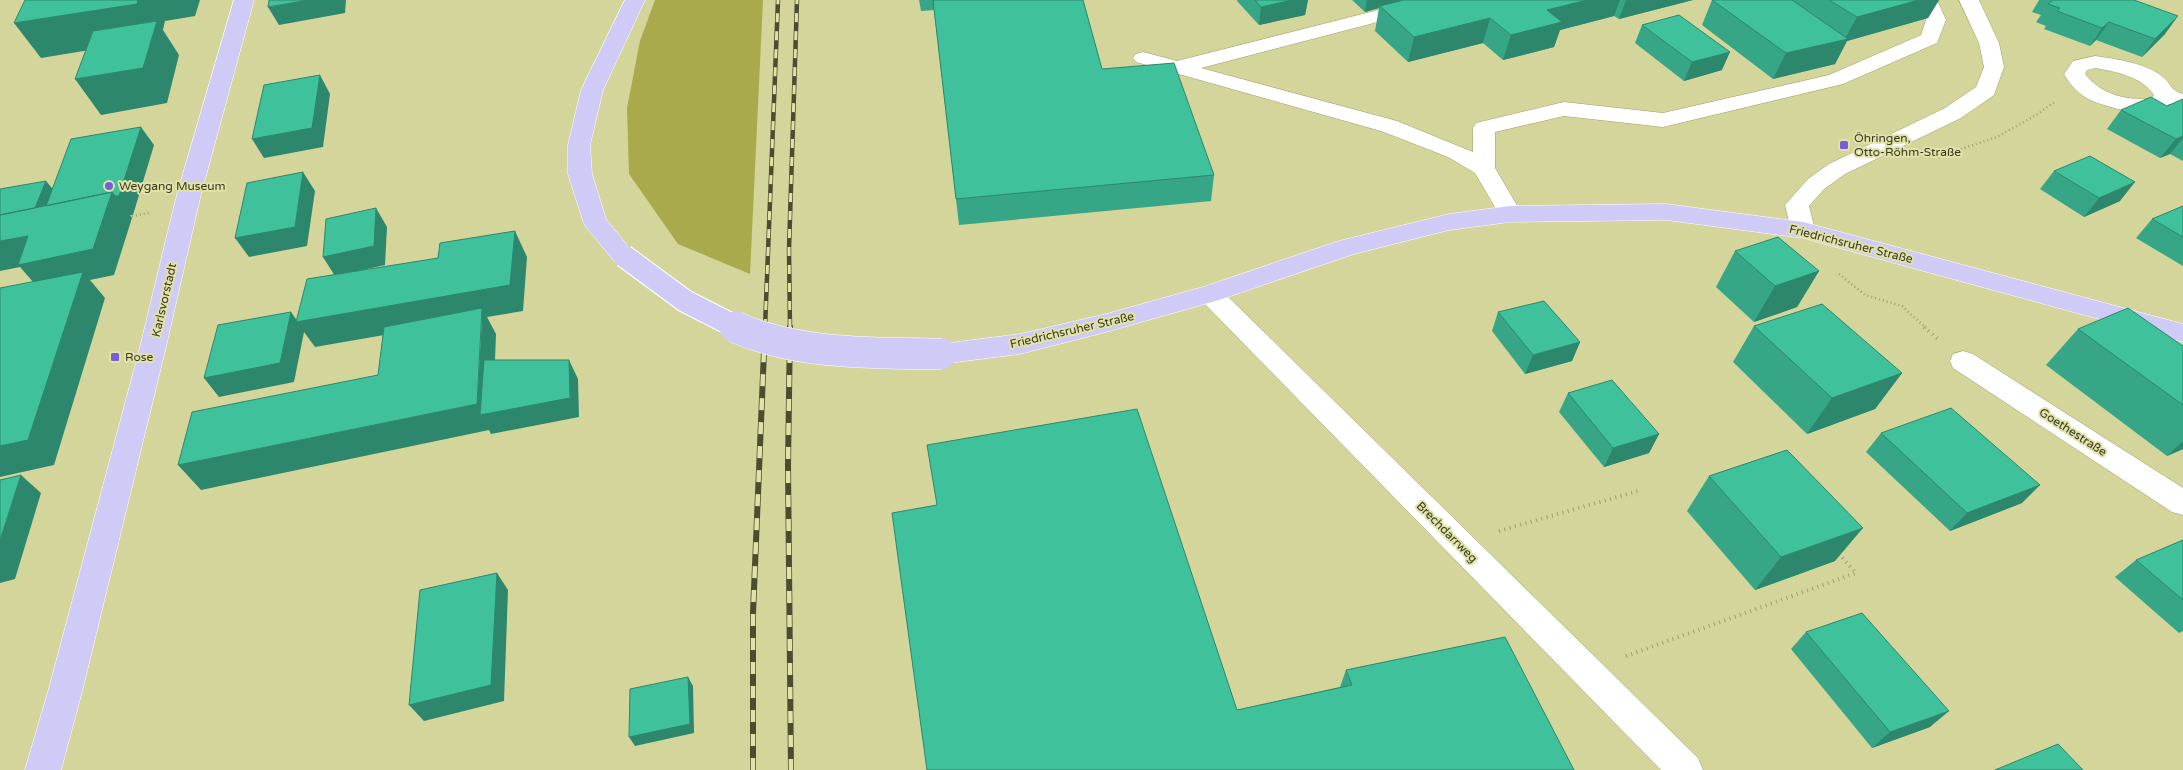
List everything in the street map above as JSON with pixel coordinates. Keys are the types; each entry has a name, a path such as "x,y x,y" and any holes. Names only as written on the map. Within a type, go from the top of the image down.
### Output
{"main road":[{"name":"Karlsvorstadt","path":"43,770 66,688 152,351 186,205 244,0"},
{"name":"Friedrichsruher Straße","path":"634,0 592,90 579,145 580,174 595,220 624,256 656,283 698,310 752,334 806,346 877,353 941,354 1020,344 1106,323 1210,294 1348,247 1449,222 1510,214 1666,212 1803,230 2183,333"}],"street":[{"path":"1510,214 1484,168 1484,128 1564,109 1663,120 1836,80 1930,39 1936,20 1927,0"},
{"path":"1803,230 1797,205 1816,184 1837,169 1953,113 1986,90 1994,67 1989,43 1969,0"},
{"path":"1178,67 1386,14"},
{"path":"1143,58 1389,126 1456,152 1484,168"},
{"name":"Brechdarrweg","path":"1210,294 1685,770"},
{"name":"Goethestraße","path":"1963,361 2183,503"}],"path":[{"path":"127,217 186,205"},
{"path":"1803,230 1815,253 1865,295 1902,306 1963,361"},
{"path":"1458,543 1638,491"},
{"path":"1586,670 1856,573 1836,551"}],"shaded area":[{"path":"655,0 763,0 750,274 678,244 629,174 627,108 640,41"}],"building":[{"path":"25,0 138,0 137,4 14,23"},
{"path":"269,0 309,0 268,7"},
{"path":"933,0 1083,0 1102,69 1174,63 1214,175 956,199"},
{"path":"1255,0 1292,0 1261,7"},
{"path":"1404,0 1587,0 1547,10 1562,22 1511,35 1490,18 1414,37 1380,6"},
{"path":"1712,0 1792,0 1848,39 1786,53"},
{"path":"1829,0 1919,0 1857,17"},
{"path":"2053,0 2134,0 2178,16 2155,39 2109,22 2102,28 2057,11 2060,8 2048,4"},
{"path":"1679,15 1730,52 1692,62 1642,25"},
{"path":"157,21 143,68 75,79 93,31"},
{"path":"320,75 312,128 252,139 264,85"},
{"path":"2151,97 2167,106 2183,99 2183,136 2176,139 2121,110"},
{"path":"141,127 119,196 115,196 112,192 46,206 71,139"},
{"path":"2090,156 2135,182 2099,198 2054,171"},
{"path":"303,172 295,227 235,238 247,183"},
{"path":"46,181 35,208 0,215 0,189"},
{"path":"112,192 93,249 18,265 28,236 0,241 0,215"},
{"path":"2183,206 2183,237 2152,219"},
{"path":"376,208 374,246 323,257 326,219"},
{"path":"515,231 510,285 296,322 307,279 438,258 440,243"},
{"path":"1778,237 1819,271 1775,286 1735,251"},
{"path":"83,272 28,440 0,446 0,288"},
{"path":"1544,301 1580,342 1533,355 1498,312"},
{"path":"1822,304 1902,373 1832,398 1754,326"},
{"path":"482,308 477,404 178,465 192,412 378,375 384,327"},
{"path":"2128,308 2183,346 2183,405 2078,329"},
{"path":"291,312 280,363 204,378 218,325"},
{"path":"484,360 569,360 570,398 480,415"},
{"path":"1612,380 1659,434 1613,448 1568,393"},
{"path":"1951,408 2040,485 1967,513 1881,433"},
{"path":"1137,409 1237,710 1352,685 1346,670 1505,637 1574,770 927,770 892,513 937,505 927,445"},
{"path":"1787,450 1863,528 1781,557 1709,476"},
{"path":"21,475 0,540 0,480"},
{"path":"2183,540 2183,600 2136,560"},
{"path":"497,573 491,685 409,705 420,590"},
{"path":"1862,613 1949,711 1890,732 1806,632"},
{"path":"688,677 690,724 629,737 630,689"},
{"path":"2058,744 2083,770 1995,770"}],"railway":[{"path":"765,328 778,0"},
{"path":"790,327 789,249 797,0"},
{"path":"753,770 753,613 765,327"},
{"path":"790,327 788,465 791,770"}],"place":[{"name":"Öhringen, Otto-Röhm-Straße","path":"1844,145"},
{"name":"Weygang Museum","path":"109,186"},
{"name":"Rose","path":"115,357"}]}
